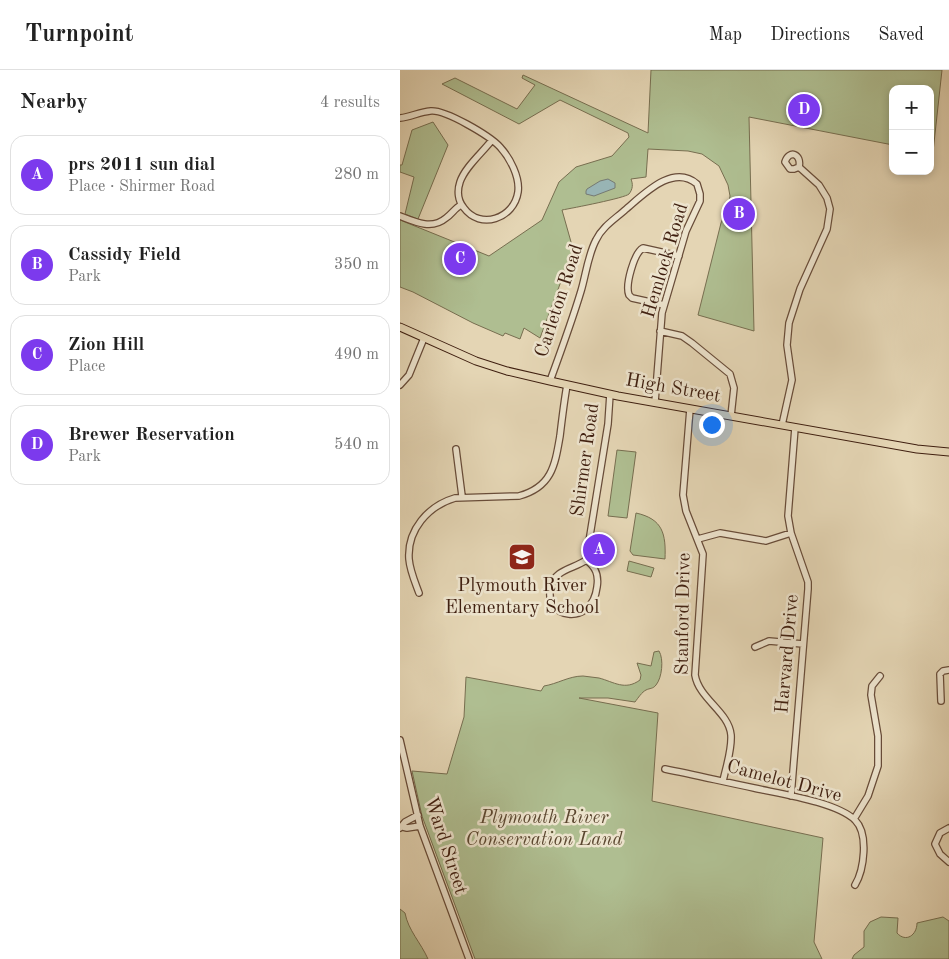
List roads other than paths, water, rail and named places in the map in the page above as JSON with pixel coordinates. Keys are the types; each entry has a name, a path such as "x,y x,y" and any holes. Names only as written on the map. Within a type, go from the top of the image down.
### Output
{"main road":[{"name":"High Street","path":"400,328 492,366 567,385 795,428 922,450 949,452"}],"street":[{"path":"400,118 428,111 438,112 482,132 492,140 504,152 514,170 518,186 516,200 506,213 493,220 481,220 474,217 461,205 458,193 462,178 492,140"},
{"path":"782,425 792,380 787,344 789,323 800,289 827,229 830,209 827,198 819,186 799,167"},
{"name":"Hemlock Road","path":"624,211 652,188 664,181 682,177 694,182 700,190 700,201 688,226 664,305 660,331 655,402"},
{"path":"400,216 423,224 434,224 448,218 461,205"},
{"name":"Carleton Road","path":"550,381 572,318 595,242 603,230 624,211"},
{"path":"664,305 635,298 628,294 627,286 635,260 643,248 679,256"},
{"path":"660,331 687,339 730,374 734,388 731,416"},
{"path":"400,385 409,375 424,338"},
{"path":"419,593 412,574 409,558 410,544 424,516 447,500 462,496 520,496 535,490 547,479 556,459 567,385"},
{"name":"Shirmer Road","path":"586,560 608,424 610,394"},
{"name":"Stanford Drive","path":"690,409 683,495 686,511 703,554 695,675 699,688 730,729 731,741 722,781"},
{"name":"Harvard Drive","path":"791,796 808,582 788,523 795,428"},
{"path":"456,449 462,496"},
{"path":"698,538 720,534 766,541 791,533"},
{"path":"586,560 594,565 597,575 597,590 594,600 589,608 582,612 572,614 560,612 551,602 550,591 552,583 560,573 586,560"},
{"path":"755,647 769,641 803,644"},
{"path":"941,701 940,674 943,671 949,670"},
{"path":"854,819 868,796 878,766 878,736 871,695 872,686 880,676"},
{"name":"Ward Street","path":"400,740 420,826 469,959"},
{"name":"Camelot Drive","path":"665,769 791,796 841,811 854,819 861,829 864,840 862,870 855,885"},
{"path":"401,828 405,822 418,815"},
{"path":"401,828 420,826"},
{"path":"949,828 940,833 935,844 940,854 949,862"}],"water":[{"path":"608,179 615,183 615,188 594,196 586,194 587,189 600,181"}],"place":[{"name":"Brewer Reservation","path":"804,110"},
{"name":"Cassidy Field","path":"739,214"},
{"name":"Zion Hill","path":"460,259"},
{"name":"prs 2011 sun dial","path":"599,550"},
{"name":"Plymouth River Elementary School","path":"522,557"}],"park label":[{"name":"Plymouth River Conservation Land","path":"544,829"}]}
